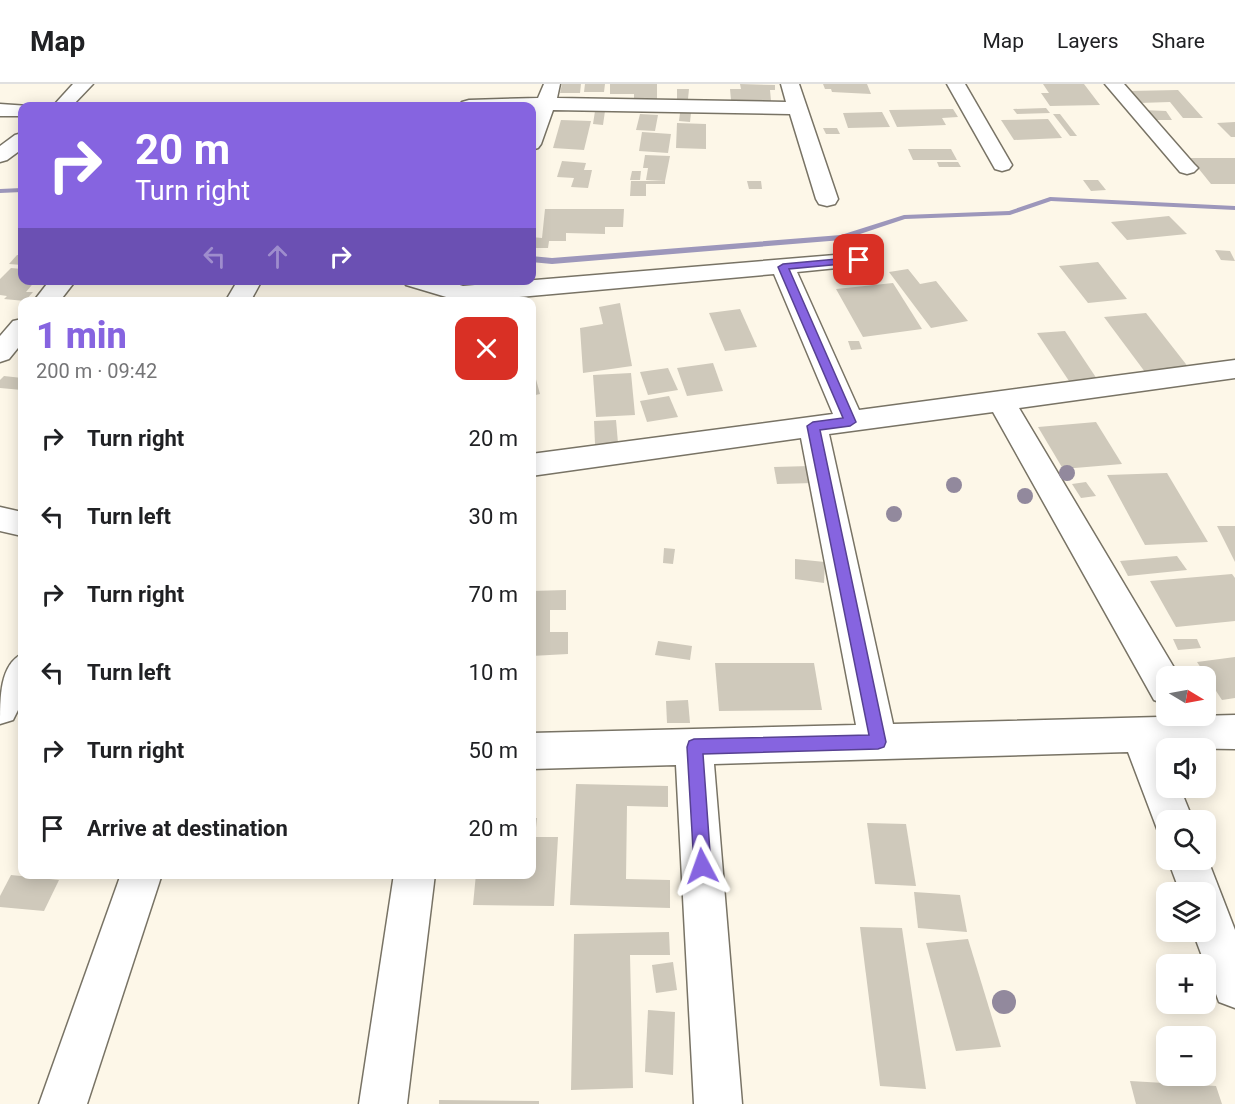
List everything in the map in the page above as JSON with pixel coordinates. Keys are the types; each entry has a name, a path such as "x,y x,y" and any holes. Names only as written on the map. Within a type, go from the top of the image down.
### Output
{"street":[{"path":"66,102 84,84"},
{"path":"536,130 553,84"},
{"path":"667,84 670,106"},
{"path":"790,84 827,199"},
{"path":"956,84 1002,165"},
{"path":"1114,84 1187,168"},
{"path":"536,104 798,108"},
{"path":"0,110 18,110"},
{"path":"0,156 18,142"},
{"path":"470,297 859,260"},
{"path":"783,267 850,422"},
{"path":"49,297 60,285"},
{"path":"428,285 458,297"},
{"path":"0,353 18,332"},
{"path":"536,464 1235,369"},
{"path":"1001,401 1156,670"},
{"path":"813,426 878,742"},
{"path":"0,519 18,523"},
{"path":"0,708 18,676"},
{"path":"536,751 1140,734 1178,726"},
{"path":"1199,726 1235,732"},
{"path":"1140,734 1169,810"},
{"path":"694,747 718,1104"},
{"path":"63,1104 140,879"},
{"path":"383,1104 414,879"},
{"path":"1216,936 1235,986"}],"building":[{"path":"562,84 581,84 580,93 560,93"},
{"path":"585,84 605,84 604,92 584,92"},
{"path":"610,84 657,84 657,99 634,99 634,94 610,94"},
{"path":"740,84 775,85 775,90 770,90 771,101 731,100 730,89 741,89"},
{"path":"823,84 867,84 871,94 832,92 831,89 825,89"},
{"path":"1043,84 1084,84 1100,105 1050,106 1041,93 1049,93"},
{"path":"677,89 689,89 688,99 677,99"},
{"path":"1178,90 1203,118 1183,118 1170,102 1139,103 1129,91"},
{"path":"1046,108 1050,113 1017,114 1013,109"},
{"path":"953,109 958,117 942,118 946,125 897,127 889,110"},
{"path":"1143,110 1166,111 1172,120 1150,120"},
{"path":"595,111 605,111 603,125 593,124"},
{"path":"882,112 890,127 848,128 843,113"},
{"path":"680,113 691,113 690,122 679,121"},
{"path":"640,114 658,115 655,131 636,130"},
{"path":"1053,114 1060,114 1077,136 1070,136"},
{"path":"1048,119 1062,138 1014,140 1001,120"},
{"path":"561,120 591,121 584,150 553,148"},
{"path":"1235,122 1235,137 1231,137 1217,123"},
{"path":"677,123 706,124 706,149 676,148"},
{"path":"823,128 837,128 840,134 826,134"},
{"path":"642,132 671,134 668,153 639,151"},
{"path":"908,149 951,149 957,160 913,160"},
{"path":"645,155 670,156 665,181 646,180 648,168 643,168"},
{"path":"1190,158 1235,158 1235,184 1211,184"},
{"path":"562,161 586,163 584,170 592,170 588,188 571,187 574,178 557,177"},
{"path":"937,162 958,162 961,167 939,167"},
{"path":"632,171 641,171 640,180 630,180"},
{"path":"1083,180 1098,180 1106,190 1091,191"},
{"path":"631,181 665,181 665,184 646,184 646,196 630,196"},
{"path":"747,181 761,181 762,189 749,189"},
{"path":"545,209 624,209 623,227 605,227 605,234 566,233 566,241 549,241 548,248 536,248 536,237 542,238"},
{"path":"1169,216 1187,234 1127,240 1111,222"},
{"path":"1215,250 1230,251 1235,261 1221,260"},
{"path":"17,255 18,255 18,265 9,264"},
{"path":"1098,262 1127,299 1088,303 1059,266"},
{"path":"11,268 18,269 18,285 32,285 26,292 33,292 29,297 18,297 18,300 4,299 7,296 0,295 0,279"},
{"path":"908,269 920,284 936,281 968,321 931,328 889,272"},
{"path":"893,283 922,329 863,337 836,289"},
{"path":"620,303 632,366 583,373 580,328 603,324 599,307"},
{"path":"740,309 757,347 725,351 709,313"},
{"path":"1146,313 1189,368 1145,372 1104,317"},
{"path":"1065,331 1097,379 1069,381 1037,333"},
{"path":"848,341 859,341 862,349 851,350"},
{"path":"713,363 723,391 687,396 677,368"},
{"path":"668,368 678,390 648,395 640,372"},
{"path":"631,373 635,415 596,417 593,375"},
{"path":"4,376 18,378 18,390 0,388 0,380"},
{"path":"536,379 540,394 536,395"},
{"path":"669,396 678,417 647,422 640,401"},
{"path":"616,420 618,443 595,444 594,421"},
{"path":"1096,422 1122,464 1063,469 1038,427"},
{"path":"810,466 814,483 777,484 774,467"},
{"path":"1167,473 1208,542 1145,545 1107,475"},
{"path":"1086,482 1096,496 1081,498 1072,484"},
{"path":"1217,526 1235,526 1235,562"},
{"path":"664,548 675,549 673,564 663,563"},
{"path":"1177,556 1187,570 1128,576 1120,561"},
{"path":"795,559 825,562 824,583 795,579"},
{"path":"1232,574 1235,578 1235,621 1176,627 1150,581"},
{"path":"566,590 566,610 550,610 550,632 568,632 568,654 536,656 536,591"},
{"path":"1173,639 1197,639 1201,648 1178,650"},
{"path":"658,641 692,646 690,660 655,655"},
{"path":"1235,657 1235,698 1222,700 1216,691 1216,666 1200,666 1197,662"},
{"path":"715,663 814,663 822,710 719,711"},
{"path":"688,700 690,723 667,723 666,701"},
{"path":"576,784 668,786 668,807 627,806 626,879 670,880 670,908 570,905"},
{"path":"867,823 906,824 916,886 875,884"},
{"path":"536,837 558,837 554,906 473,905 476,879 536,879"},
{"path":"11,875 18,876 18,879 59,880 44,911 0,907 0,896"},
{"path":"914,892 960,895 967,932 918,928"},
{"path":"860,927 902,928 926,1089 880,1086"},
{"path":"669,932 670,955 630,955 633,1088 571,1090 574,934"},
{"path":"968,939 1001,1047 956,1051 926,943"},
{"path":"673,962 677,990 656,993 652,965"},
{"path":"648,1010 675,1012 673,1075 645,1072"},
{"path":"1130,1081 1156,1083 1156,1086 1216,1086 1222,1104 1136,1104"},
{"path":"439,1100 539,1101 539,1104 439,1104"}],"waterway":[{"path":"0,191 18,190"},
{"path":"536,259 552,261 842,237 904,217 1010,213 1050,199 1235,208"}],"route":[{"path":"702,866 694,747 878,742 813,426 850,422 783,267 859,260"}]}
